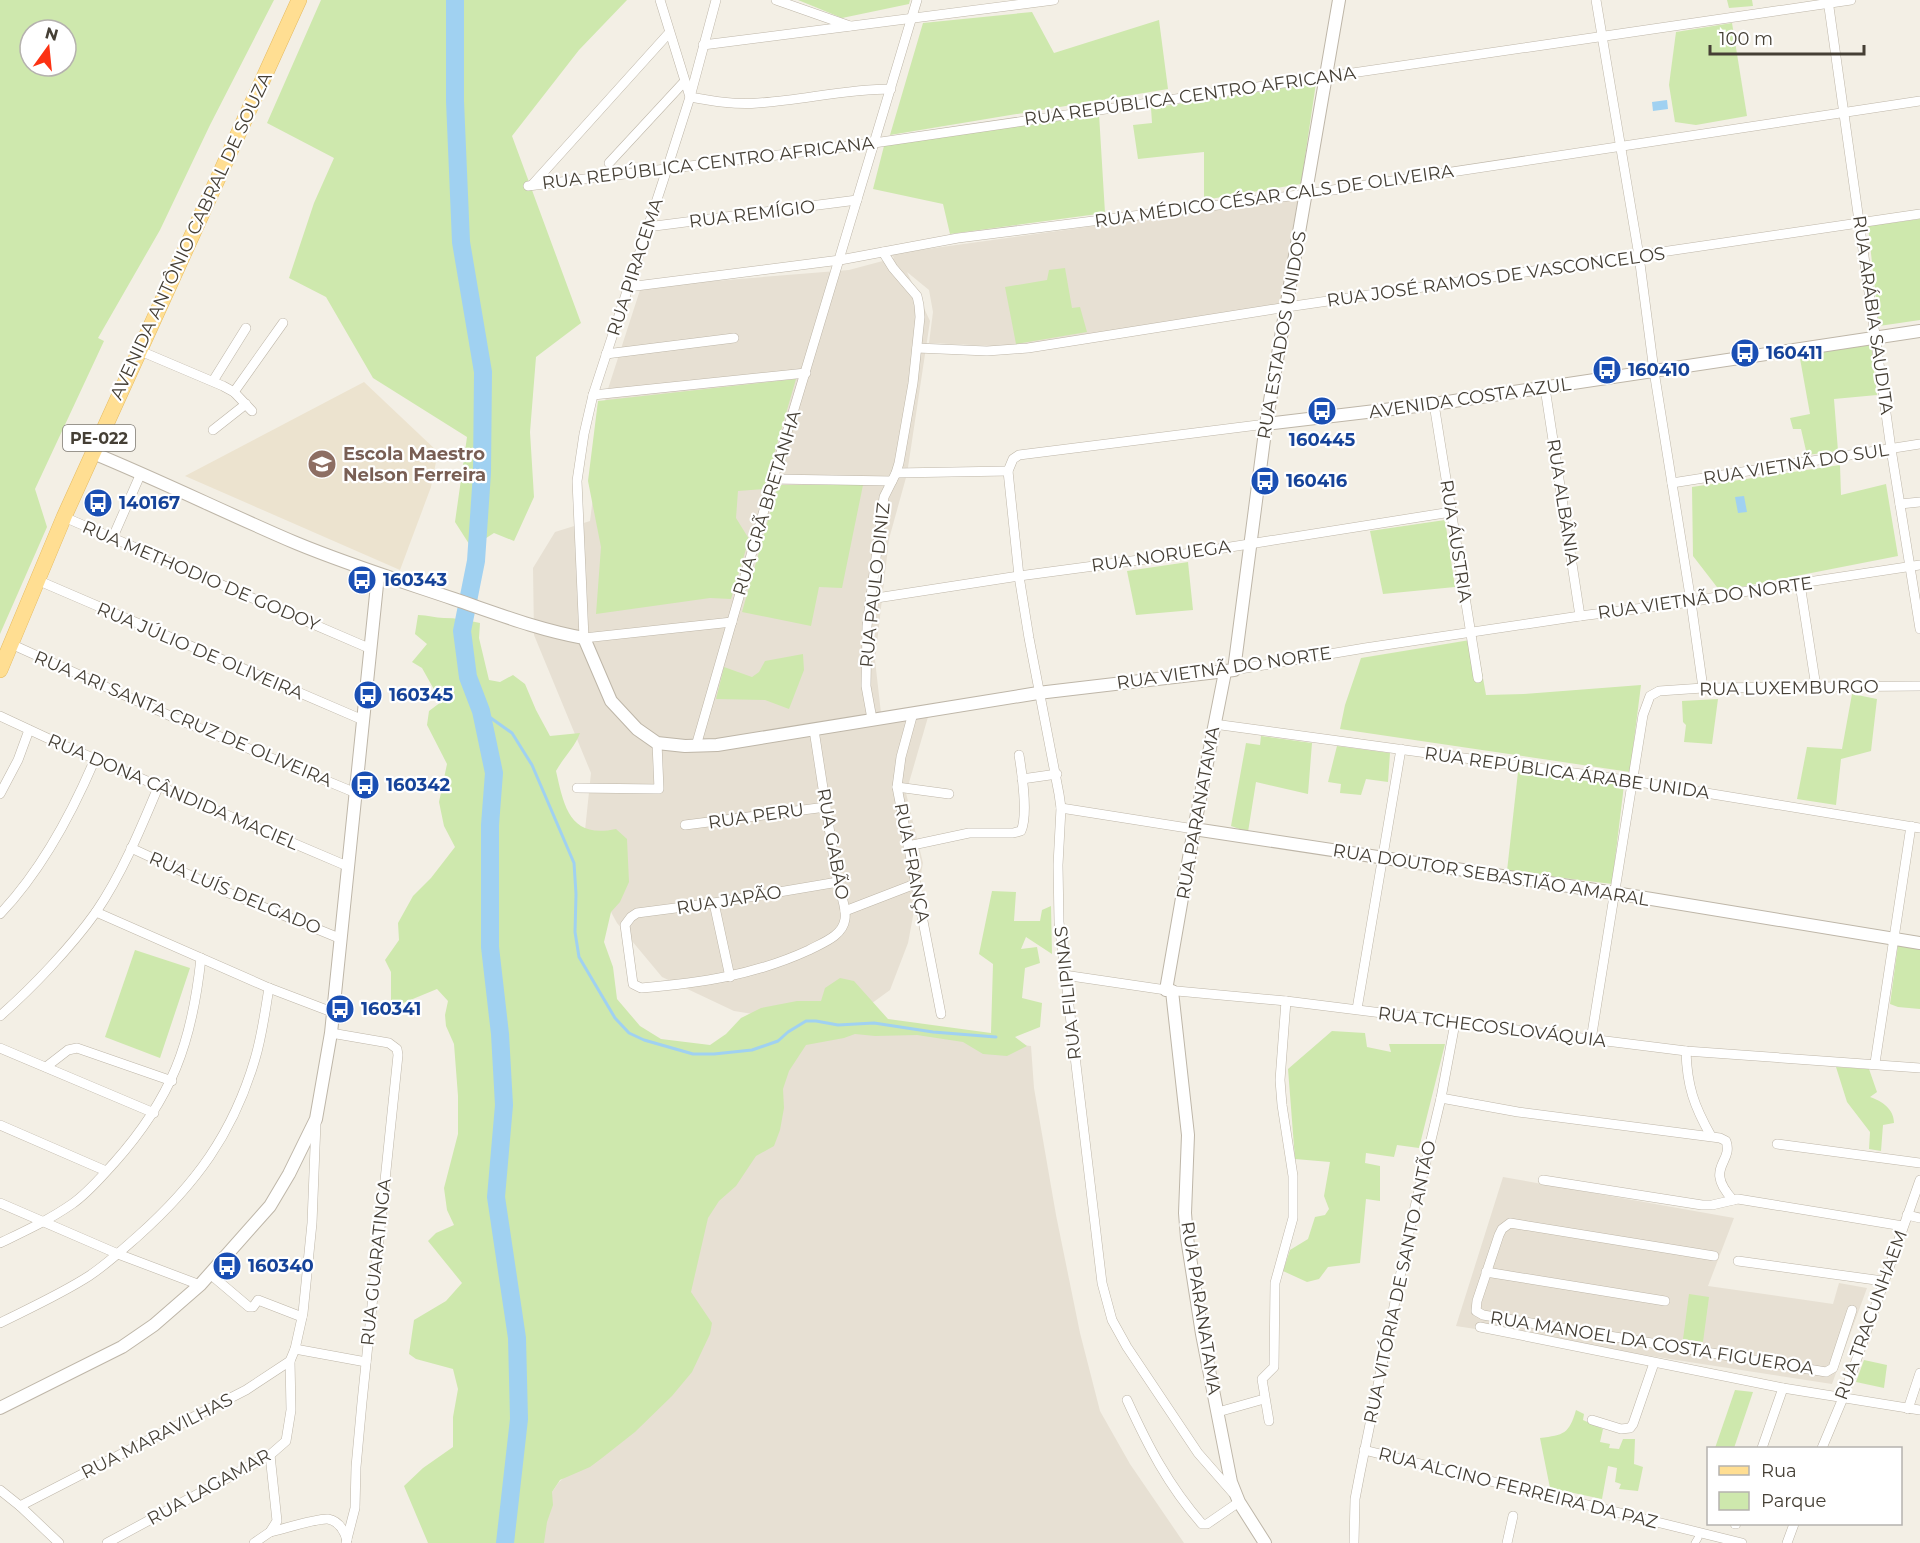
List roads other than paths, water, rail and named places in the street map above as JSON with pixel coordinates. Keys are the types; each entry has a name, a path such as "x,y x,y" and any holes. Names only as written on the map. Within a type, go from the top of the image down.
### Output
{"main road":[{"name":"AVENIDA ANTÔNIO CABRAL DE SOUZA","path":"0,670 138,350 299,0"}],"street":[{"path":"660,0 690,97 733,103 757,103 866,89 891,89"},
{"name":"RUA PIRACEMA","path":"584,638 577,481 584,434 593,395 690,97 716,0"},
{"path":"776,0 852,27"},
{"name":"RUA GRÃ BRETANHA","path":"696,746 773,478 917,0"},
{"path":"703,45 1054,0"},
{"name":"RUA ESTADOS UNIDOS","path":"1229,671 1251,543 1266,424 1339,0"},
{"path":"1596,0 1639,256 1654,371 1703,688"},
{"name":"RUA REPÚBLICA CENTRO AFRICANA","path":"669,33 530,185 874,143 1851,0"},
{"name":"RUA ARÁBIA SAUDITA","path":"1828,2 1891,449 1920,629"},
{"path":"609,163 684,82"},
{"name":"RUA MÉDICO CÉSAR CALS DE OLIVEIRA","path":"628,287 840,260 957,238 1306,194 1920,101"},
{"name":"RUA REMÍGIO","path":"647,227 857,200"},
{"name":"RUA JOSÉ RAMOS DE VASCONCELOS","path":"917,348 987,351 1028,348 1920,214"},
{"name":"RUA PAULO DINIZ","path":"872,719 866,687 870,599 881,511 887,488 894,477 913,383 920,317 917,296 893,268 883,252"},
{"path":"234,392 283,323"},
{"path":"213,381 246,328"},
{"name":"AVENIDA COSTA AZUL","path":"1008,471 1013,459 1019,455 1434,404 1920,332"},
{"path":"606,354 734,338"},
{"path":"138,350 213,381 234,392 249,407 213,430"},
{"path":"593,395 806,373"},
{"name":"RUA ALBÂNIA","path":"1545,388 1580,616"},
{"name":"RUA ÁUSTRIA","path":"1434,404 1478,678"},
{"name":"RUA VIETNÃ DO SUL","path":"1672,483 1920,444"},
{"path":"93,453 296,542 378,575 444,595 534,627 584,638 732,622"},
{"path":"773,478 894,477 1008,471"},
{"name":"RUA FILIPINAS","path":"1008,471 1019,576 1038,693 1057,774 1061,808 1058,865 1059,922 1102,1283 1112,1320 1127,1347 1198,1453 1238,1500"},
{"path":"113,537 141,473"},
{"path":"1900,504 1920,502"},
{"name":"RUA NORUEGA","path":"870,599 1451,512"},
{"name":"RUA METHODIO DE GODOY","path":"64,518 371,649"},
{"name":"RUA VIETNÃ DO NORTE","path":"657,743 717,745 1038,693 1229,671 1580,616 1691,602 1920,565"},
{"path":"290,1361 302,1317 312,1223 316,1119 331,1033 378,575"},
{"name":"RUA JÚLIO DE OLIVEIRA","path":"37,580 363,720"},
{"path":"1800,584 1816,687"},
{"path":"577,788 659,789 657,743 637,729 611,701 584,638"},
{"name":"RUA ARI SANTA CRUZ DE OLIVEIRA","path":"10,644 177,719 356,793"},
{"name":"RUA PARANATAMA","path":"1229,671 1214,724 1194,829 1169,990 1188,1135 1185,1212 1187,1238 1202,1334 1231,1482 1238,1500 1265,1543"},
{"name":"RUA LUXEMBURGO","path":"1633,781 1646,702 1650,696 1659,691 1703,688 1920,686"},
{"name":"RUA FRANÇA","path":"913,713 901,757 897,787 941,1014"},
{"name":"RUA DONA CÂNDIDA MACIEL","path":"0,716 347,866"},
{"name":"RUA REPÚBLICA ÁRABE UNIDA","path":"1214,724 1633,781 1916,827"},
{"path":"0,794 18,760 29,730"},
{"name":"RUA GABÃO","path":"625,925 631,978 636,987 641,988 730,977 785,961 827,941 842,927 845,911 838,882 814,730"},
{"path":"1357,1010 1401,749"},
{"path":"908,846 969,833 1021,831 1024,823 1023,779 1019,755"},
{"path":"0,914 37,867 66,819 95,759"},
{"path":"1023,779 1057,774"},
{"path":"1591,1040 1633,781"},
{"path":"0,1016 43,975 96,912 131,848 159,785"},
{"path":"897,787 949,794"},
{"name":"RUA PERU","path":"685,825 826,807"},
{"name":"RUA DOUTOR SEBASTIÃO AMARAL","path":"1061,808 1615,893 1920,943"},
{"path":"1875,1063 1894,939 1916,827"},
{"name":"RUA LUÍS DELGADO","path":"131,848 224,891 339,938"},
{"name":"RUA JAPÃO","path":"625,925 637,913 714,903 838,882"},
{"path":"845,911 915,884"},
{"path":"714,903 730,977"},
{"path":"96,912 269,988 332,1012"},
{"path":"0,1243 43,1222 74,1203 138,1136 172,1081 183,1052 191,1021 201,958"},
{"name":"RUA TCHECOSLOVÁQUIA","path":"1064,975 1169,990 1286,1001 1686,1051 1920,1068"},
{"path":"0,1323 87,1277 118,1254 178,1197 203,1168 225,1134 255,1059 269,988"},
{"path":"1269,1421 1262,1379 1274,1367 1275,1282 1293,1218 1293,1176 1280,1080 1286,1001"},
{"name":"RUA VITÓRIA DE SANTO ANTÃO","path":"1354,1543 1355,1499 1364,1450 1410,1228 1441,1098 1455,1023"},
{"name":"RUA GUARATINGA","path":"331,1033 389,1043 397,1049 398,1055 356,1467 355,1508 346,1541"},
{"path":"0,1048 154,1113"},
{"path":"46,1067 68,1050 77,1048 172,1081"},
{"path":"1686,1051 1686,1076 1691,1094 1711,1136"},
{"path":"1441,1098 1518,1112 1720,1138 1728,1148 1719,1172 1719,1179 1733,1200"},
{"path":"0,1408 122,1347 154,1326 200,1286 270,1206 289,1174 316,1119"},
{"path":"0,1125 106,1171"},
{"path":"1777,1144 1920,1163"},
{"path":"1543,1180 1702,1205 1721,1204 1733,1200 1903,1226"},
{"name":"RUA TRACUNHAEM","path":"1823,1447 1920,1180"},
{"path":"0,1203 118,1254 200,1286"},
{"path":"1907,1215 1920,1218"},
{"name":"RUA MANOEL DA COSTA FIGUEROA","path":"1714,1256 1514,1223 1505,1225 1502,1229 1475,1307 1478,1313 1483,1315 1826,1372 1833,1368 1841,1346"},
{"path":"1738,1261 1883,1281"},
{"path":"1486,1272 1665,1301"},
{"path":"210,1274 249,1307 253,1307 258,1300 302,1317"},
{"path":"1852,1310 1841,1346 1858,1352"},
{"path":"1480,1327 1783,1388 1920,1410"},
{"path":"295,1349 366,1362"},
{"name":"RUA LAGAMAR","path":"107,1543 280,1449 286,1442 289,1427 290,1361"},
{"name":"RUA MARAVILHAS","path":"20,1506 246,1390 290,1361"},
{"path":"1592,1420 1621,1429 1630,1428 1634,1424 1654,1363"},
{"path":"1908,1409 1920,1373"},
{"path":"1763,1447 1783,1388"},
{"path":"1218,1412 1264,1399"},
{"path":"1127,1400 1165,1476 1178,1496 1202,1524 1207,1524 1238,1500"},
{"name":"RUA ALCINO FERREIRA DA PAZ","path":"1364,1450 1742,1543"},
{"path":"255,1543 270,1532 278,1521 270,1455"},
{"path":"0,1490 59,1543"},
{"path":"1507,1543 1513,1516"},
{"path":"270,1532 327,1519 339,1524 344,1531 346,1541"},
{"path":"1787,1543 1794,1525"}],"water":[{"path":"1667,100 1668,109 1653,111 1652,102"},
{"path":"1744,496 1747,512 1738,513 1735,497"}],"waterway":[{"path":"455,0 455,101 461,242 483,372 482,473 476,561 462,631 468,677 481,711 494,773 490,825 490,947 500,1034 504,1105 496,1197 517,1338 519,1419 505,1543"},
{"path":"481,711 512,733 532,765 574,863 575,932 579,957 615,1018 629,1033 644,1040 693,1054 752,1050 778,1041 806,1021 838,1025 874,1023 933,1032 996,1037"}],"place":[{"name":"160411","path":"1745,353"},
{"name":"160410","path":"1607,370"},
{"name":"160445","path":"1322,411"},
{"name":"Escola Maestro Nelson Ferreira","path":"322,464"},
{"name":"160416","path":"1265,481"},
{"name":"140167","path":"98,503"},
{"name":"160343","path":"362,580"},
{"name":"160345","path":"368,695"},
{"name":"160342","path":"365,785"},
{"name":"160341","path":"340,1009"},
{"name":"160340","path":"227,1266"}]}
